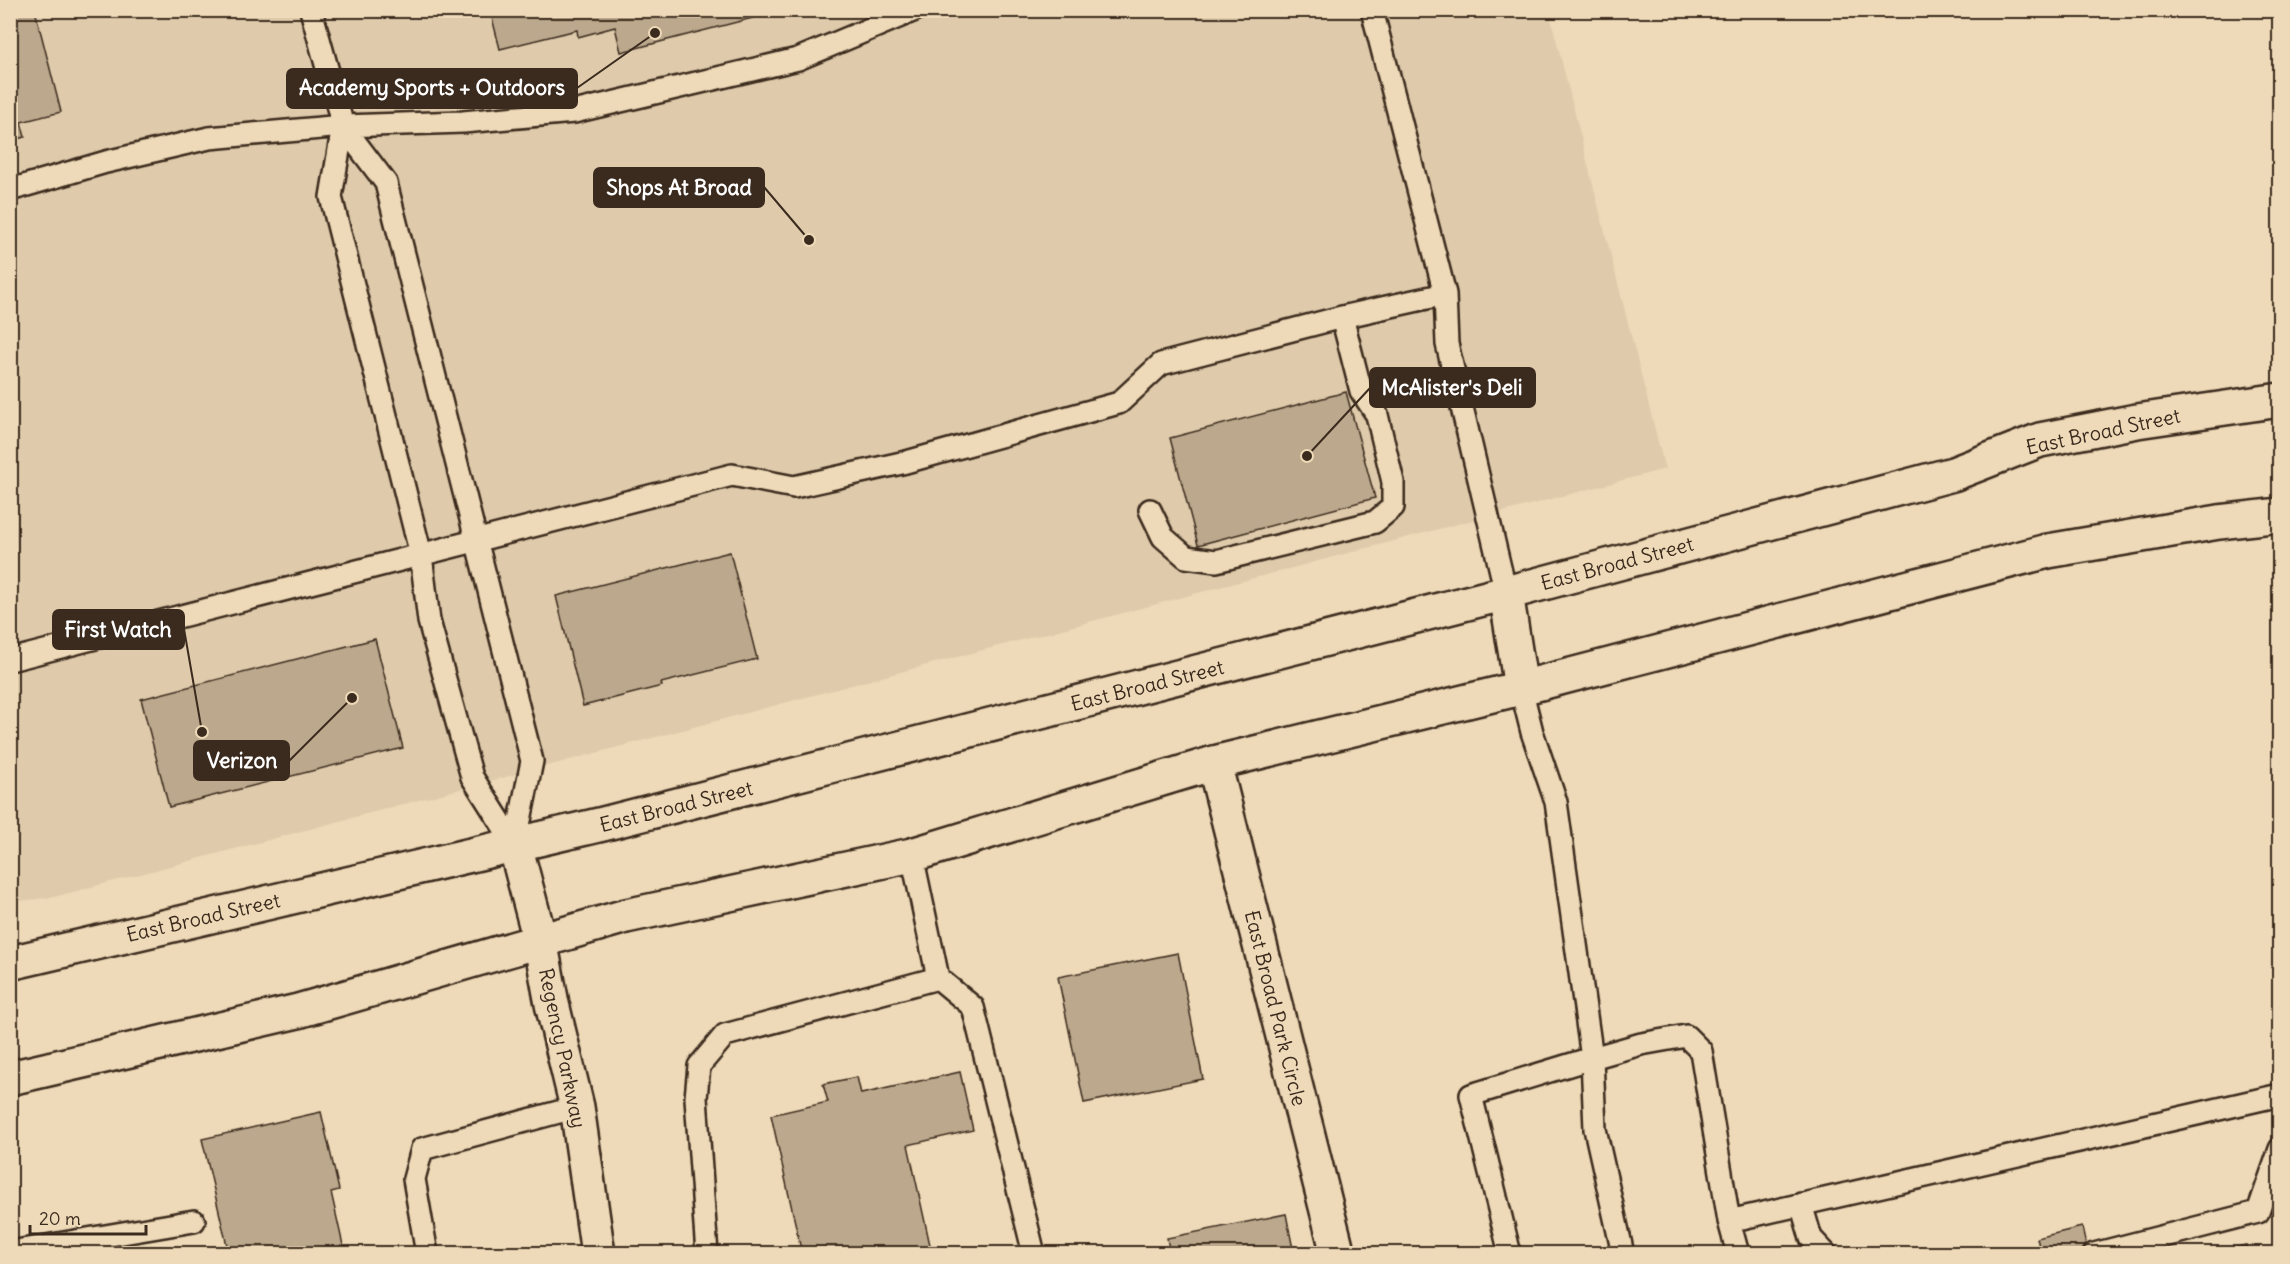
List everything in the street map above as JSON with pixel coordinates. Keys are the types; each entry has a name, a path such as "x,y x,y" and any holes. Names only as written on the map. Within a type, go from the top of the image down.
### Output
{"main road":[{"name":"East Broad Street","path":"10,963 515,845 1506,592 1953,474 2040,440 2138,421 2280,400"},
{"path":"10,1078 298,1011 626,916 912,855 1214,763 1521,688 2048,551 2219,522 2280,515"},
{"path":"1506,592 1521,688"},
{"name":"East Broad Park Circle","path":"1214,763 1338,1254"},
{"name":"Regency Parkway","path":"515,845 540,940 552,1004 577,1107 598,1254"}],"lane":[{"path":"311,10 343,126 386,183 532,762 515,845"},
{"path":"10,190 106,162 209,138 343,126 463,122 574,112 798,59 915,10"},
{"path":"1372,10 1445,294 1447,344 1506,592"},
{"path":"343,126 331,197 422,555 429,621 472,777 515,845"},
{"path":"10,660 732,475 794,487 906,462 1119,403 1161,364 1342,317 1445,294"},
{"path":"1150,510 1163,537 1186,557 1216,561 1374,522 1393,507 1393,482 1377,415 1361,391 1342,317"},
{"path":"1521,688 1532,732 1556,802 1592,1058 1595,1129 1623,1254"},
{"path":"912,855 938,978 973,1007 1034,1254"},
{"path":"707,1254 696,1098 699,1066 725,1035 938,978"},
{"path":"1510,1254 1471,1095 1641,1044 1686,1036 1701,1051 1729,1221 1738,1254"},
{"path":"1729,1221 2280,1095"},
{"path":"427,1254 414,1179 422,1149 577,1107"},
{"path":"2094,1254 2258,1212 2280,1149"},
{"path":"1801,1204 1811,1238 1826,1254"},
{"path":"10,1252 40,1250 194,1221"}],"shaded area":[{"path":"10,11 1549,11 1665,469 54,897 11,902"}],"building":[{"path":"10,10 35,10 61,112 21,122 25,137 10,141"},
{"path":"490,10 784,10 621,52 615,27 578,37 577,30 500,49"},
{"path":"1346,392 1375,498 1198,545 1170,438"},
{"path":"730,552 757,659 661,683 662,686 583,706 556,596"},
{"path":"375,639 403,748 169,807 141,699"},
{"path":"1178,953 1203,1079 1084,1103 1058,977"},
{"path":"960,1072 973,1130 908,1145 932,1254 802,1254 771,1115 828,1102 823,1084 857,1077 861,1094"},
{"path":"321,1112 339,1190 331,1192 345,1254 229,1254 202,1139"},
{"path":"1286,1214 1294,1254 1170,1254 1167,1238"},
{"path":"2082,1227 2088,1254 2041,1254 2037,1238"},
{"path":"2246,1245 2248,1254 2210,1254"}],"place":[{"name":"Academy Sports + Outdoors","path":"655,33"},
{"name":"Shops At Broad","path":"809,240"},
{"name":"McAlister's Deli","path":"1307,456"},
{"name":"Verizon","path":"352,698"},
{"name":"First Watch","path":"202,732"}]}
